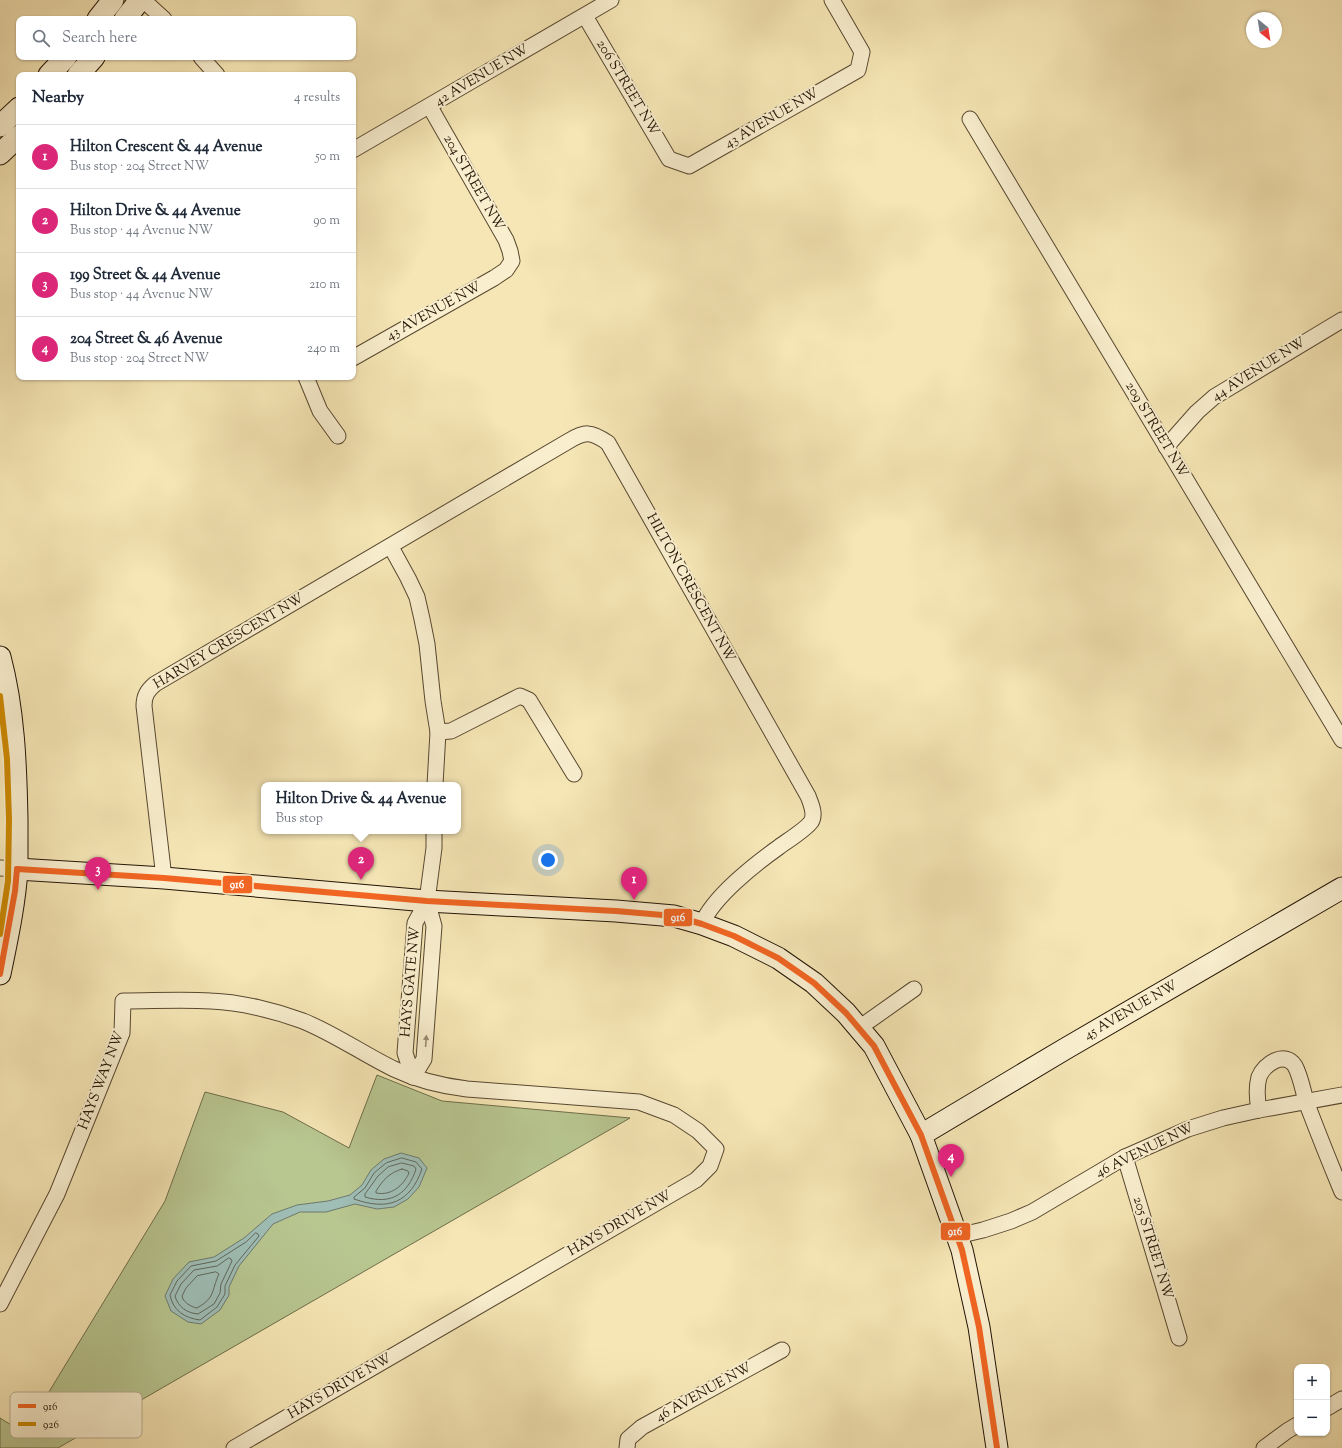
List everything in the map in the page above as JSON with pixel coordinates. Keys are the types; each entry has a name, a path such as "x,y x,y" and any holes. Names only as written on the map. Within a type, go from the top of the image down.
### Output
{"street":[{"path":"101,16 114,0"},
{"path":"127,16 140,0"},
{"path":"143,0 161,16"},
{"name":"42 AVENUE NW","path":"356,148 430,107 612,0"},
{"name":"43 AVENUE NW","path":"669,159 688,166 858,70 862,52 832,0"},
{"name":"206 STREET NW","path":"584,16 669,159"},
{"path":"52,72 63,60"},
{"path":"81,72 91,60"},
{"path":"204,60 214,72"},
{"name":"204 STREET NW","path":"430,107 506,240 512,261"},
{"path":"0,126 16,111"},
{"name":"209 STREET NW","path":"970,119 1342,740"},
{"path":"0,154 16,139"},
{"name":"43 AVENUE NW","path":"356,356 494,278 506,270 512,261"},
{"name":"44 AVENUE NW","path":"1166,447 1197,412 1214,397 1342,320"},
{"path":"311,380 320,410 338,436"},
{"name":"HILTON CRESCENT NW","path":"391,547 580,434 591,433 608,443 808,796 814,810 811,822 754,865 724,894 705,917 702,924"},
{"path":"391,547 414,591 427,644 438,732 436,782"},
{"name":"HARVEY CRESCENT NW","path":"164,878 144,697 155,684 391,547"},
{"path":"0,657 6,680 14,742 16,775 8,868 13,898 0,974"},
{"path":"438,732 451,731 520,696 529,700 574,774"},
{"path":"427,901 434,848 434,834"},
{"path":"8,868 164,878 427,901 616,911 674,916 702,924 734,936 778,958 814,983 846,1013 874,1046 921,1135 962,1250 979,1327 997,1448"},
{"name":"45 AVENUE NW","path":"921,1135 1065,1049 1342,888"},
{"name":"HAYS GATE NW","path":"413,1077 424,1059 434,926 427,901"},
{"path":"859,1028 914,989"},
{"name":"HAYS WAY NW","path":"0,1304 57,1194 122,1033 123,1001 212,1001 273,1012 319,1028 393,1068 413,1077"},
{"path":"1259,1110 1257,1097 1258,1083 1260,1075 1265,1067 1274,1060 1283,1059 1290,1061 1295,1066 1307,1102 1342,1192"},
{"name":"HAYS DRIVE NW","path":"234,1448 696,1180 710,1166 716,1149 698,1131 674,1115 639,1102 467,1089 443,1086 413,1077"},
{"name":"46 AVENUE NW","path":"957,1236 983,1230 1032,1212 1125,1157 1161,1140 1194,1127 1223,1118 1259,1110 1342,1096"},
{"name":"205 STREET NW","path":"1125,1157 1179,1338"},
{"name":"46 AVENUE NW","path":"628,1444 642,1427 782,1350"},
{"path":"1330,1406 1342,1399"},
{"path":"1264,1448 1294,1427"}],"green space":[{"path":"377,1075 442,1101 630,1118 142,1400 142,1392 49,1392 165,1201 205,1092 283,1112 349,1148"},
{"path":"0,1418 10,1424 10,1438 75,1438 58,1448 0,1448"}],"water":[{"path":"401,1153 419,1158 427,1168 419,1187 408,1199 394,1207 377,1209 355,1204 326,1212 300,1212 273,1224 239,1266 229,1287 229,1295 220,1310 201,1324 188,1322 171,1311 165,1296 173,1279 189,1262 214,1257 244,1238 272,1214 297,1205 328,1201 350,1195 362,1185 371,1170 384,1159"}],"transit line":[{"name":"926","path":"0,696 7,759 9,820 8,881 0,934"},
{"name":"916","path":"17,869 164,878 427,901 616,911 674,916 702,924 734,936 778,958 814,983 846,1013 874,1046 921,1135 962,1250 979,1327 997,1448"},
{"name":"916","path":"0,974 15,891 17,869"}],"place":[{"name":"Hilton Drive & 44 Avenue","path":"361,880"},
{"name":"199 Street & 44 Avenue","path":"98,890"},
{"name":"Hilton Crescent & 44 Avenue","path":"634,900"},
{"name":"204 Street & 46 Avenue","path":"951,1177"}]}
